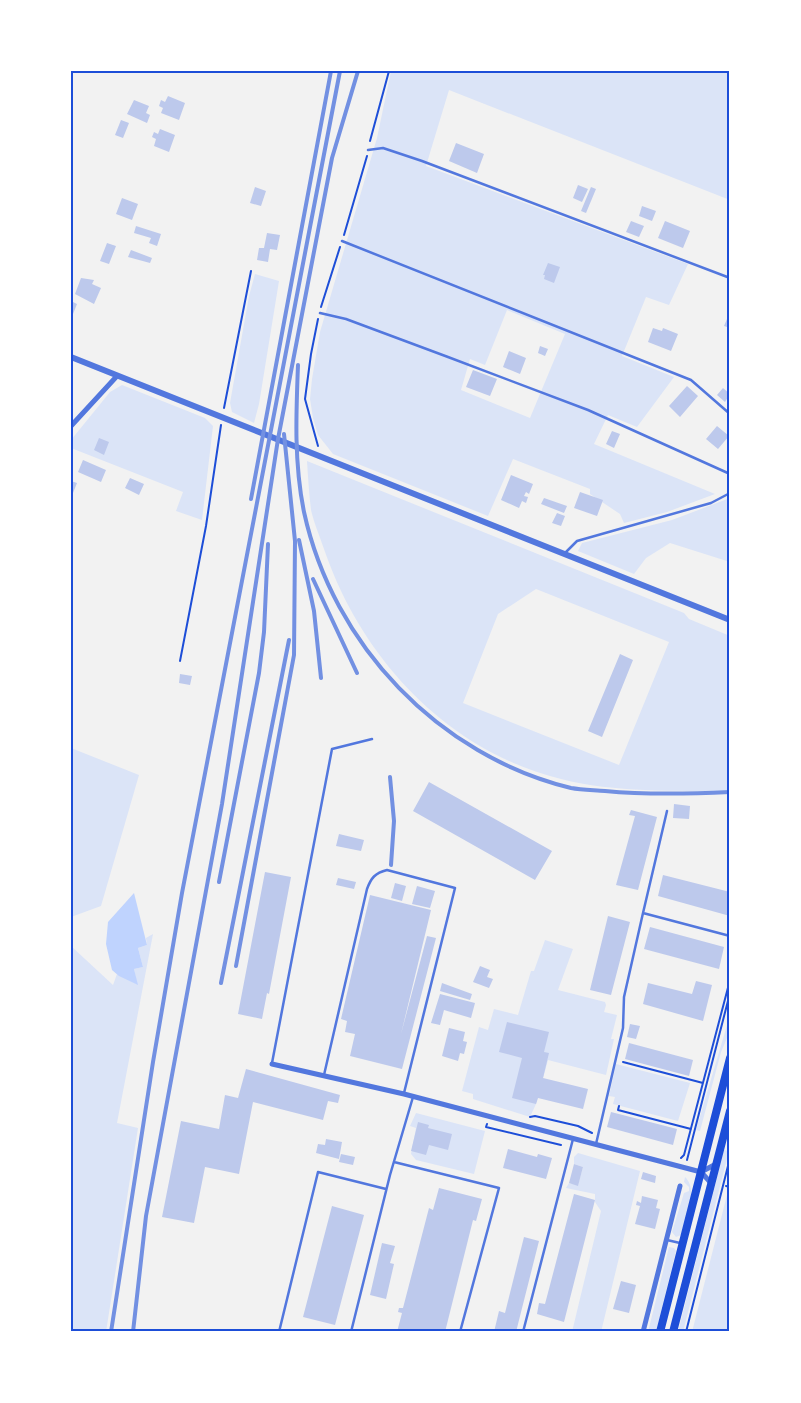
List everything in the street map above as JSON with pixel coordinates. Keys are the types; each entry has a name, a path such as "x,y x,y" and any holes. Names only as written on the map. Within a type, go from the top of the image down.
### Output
{"main road":[{"path":"660,1332 730,1058"},
{"path":"673,1332 730,1111"}],"street":[{"path":"71,357 222,418 321,455 730,620"},
{"path":"71,426 116,376"},
{"path":"272,1064 404,1094 701,1172 711,1183"},
{"path":"701,1172 716,1164"},
{"path":"643,1332 680,1186"}],"lane":[{"path":"368,150 383,148 730,278"},
{"path":"342,241 691,380 730,414"},
{"path":"320,313 346,319 588,410 730,474"},
{"path":"565,553 572,544 581,539 686,511 711,503 730,493"},
{"path":"272,1064 332,749 372,739"},
{"path":"595,1145 616,1060 622,1028 624,997 667,811"},
{"path":"324,1076 367,890 371,879 378,872 387,870 455,888 404,1094"},
{"path":"643,913 730,936"},
{"path":"351,1332 386,1189 413,1097"},
{"path":"523,1332 573,1139"},
{"path":"394,1162 499,1188 460,1332"},
{"path":"279,1332 318,1172 386,1189"},
{"path":"667,1240 682,1244"}],"path":[{"path":"321,455 305,399 311,354 320,313 389,71"},
{"path":"180,661 206,526 222,418 251,271"},
{"path":"680,1159 684,1155 691,1130 730,980"},
{"path":"685,1168 730,993"},
{"path":"616,1060 703,1083"},
{"path":"619,1106 618,1110 691,1130"},
{"path":"686,1332 730,1158"}],"shaded area":[{"path":"391,71 730,71 730,200 449,90 426,166 688,264 669,305 646,297 622,356 674,377 637,427 608,415 594,444 715,494 667,512 624,523 620,514 590,494 590,489 513,459 488,516 333,454 318,435 313,418 310,399 312,379 320,332 377,138","holes":["507,310 565,334 530,418 461,390 470,359 485,365"]},
{"path":"255,274 279,281 259,404 254,423 232,412 230,403 249,296"},
{"path":"122,385 205,418 213,426 202,520 176,511 183,492 71,448 71,440 110,392"},
{"path":"307,461 684,613 689,619 730,636 730,792 623,789 561,779 520,766 481,747 446,723 414,694 385,662 361,627 340,589 311,510","holes":["536,589 669,642 619,765 463,703 498,614"]},
{"path":"730,498 730,562 670,543 646,558 634,574 578,551 582,543 672,520"},
{"path":"71,748 139,775 101,906 71,917"},
{"path":"153,934 117,1123 138,1128 106,1332 71,1332 71,946 113,985 117,974 137,984 134,969 143,967 138,948 147,945 146,938"},
{"path":"545,940 573,949 558,990 605,1002 604,1012 617,1015 611,1039 614,1039 606,1075 548,1060 536,1104 530,1117 473,1099 473,1094 462,1091 479,1027 488,1030 494,1009 518,1015 531,971 534,971"},
{"path":"730,1015 730,1031 721,1052 700,1131 696,1130"},
{"path":"616,1064 690,1083 678,1121 613,1104 615,1097 609,1096"},
{"path":"416,1113 485,1131 474,1174 416,1160 411,1154 416,1128 410,1126"},
{"path":"724,1150 729,1151 683,1332 678,1332"},
{"path":"578,1153 640,1171 601,1332 572,1332 601,1211 595,1202 595,1194 566,1188 569,1183 578,1185 583,1167 574,1164 574,1157"},
{"path":"685,1177 691,1189 690,1204 681,1235 676,1237 672,1232 684,1193 689,1191 689,1187 684,1182"},
{"path":"727,1195 730,1195 730,1332 692,1332"},
{"path":"669,1247 674,1248 676,1251 656,1332 648,1332"}],"water":[{"path":"134,893 147,945 138,948 143,967 134,969 138,985 119,976 112,970 106,944 108,922"}],"building":[{"path":"168,96 185,103 179,120 161,113 163,108 159,106 161,100 165,102"},
{"path":"134,100 149,106 146,113 150,115 147,123 127,114"},
{"path":"121,120 129,123 123,138 115,135"},
{"path":"160,129 175,135 169,152 154,146 156,139 152,137 154,132 158,134"},
{"path":"456,143 484,154 477,173 449,161"},
{"path":"578,185 588,189 582,202 573,198"},
{"path":"255,187 266,191 261,206 250,203"},
{"path":"591,187 596,189 586,213 581,211"},
{"path":"122,198 138,204 132,220 116,214"},
{"path":"642,206 656,211 652,221 639,216"},
{"path":"631,221 644,226 639,237 626,232"},
{"path":"665,221 690,231 683,248 658,238"},
{"path":"136,226 161,234 157,246 149,243 151,238 134,233"},
{"path":"267,233 280,235 277,250 270,249 268,262 257,260 259,248 264,248"},
{"path":"107,243 116,246 109,264 100,261"},
{"path":"131,250 152,258 150,263 128,257"},
{"path":"548,263 560,267 554,283 544,279 545,275 543,275"},
{"path":"81,278 94,280 92,284 101,288 94,304 75,294"},
{"path":"71,301 77,304 73,314 71,314"},
{"path":"727,319 730,320 730,328 724,326"},
{"path":"653,328 662,331 663,328 678,334 671,351 648,342"},
{"path":"540,346 548,349 545,356 538,353"},
{"path":"509,351 526,358 520,374 503,367"},
{"path":"473,370 497,379 490,396 466,387"},
{"path":"687,386 698,396 680,417 669,406"},
{"path":"723,388 730,394 725,402 717,395"},
{"path":"717,426 729,436 718,449 706,439"},
{"path":"612,431 620,434 614,448 606,444"},
{"path":"99,438 109,442 104,455 94,450"},
{"path":"83,460 106,470 101,482 78,472"},
{"path":"511,475 533,484 529,494 526,492 524,496 528,497 526,503 522,501 519,508 501,500"},
{"path":"130,478 144,484 139,495 125,488"},
{"path":"71,481 77,483 71,498"},
{"path":"580,492 603,500 597,516 574,508"},
{"path":"544,498 567,506 564,513 541,504"},
{"path":"557,513 565,516 561,526 552,523"},
{"path":"620,654 633,660 602,737 588,731"},
{"path":"180,674 192,676 190,685 179,683"},
{"path":"429,782 552,851 535,880 413,811"},
{"path":"674,804 690,806 689,819 673,818"},
{"path":"631,810 657,817 638,890 616,885 635,816 629,815"},
{"path":"339,834 364,840 361,851 336,846"},
{"path":"265,872 291,877 269,994 267,993 262,1019 238,1014"},
{"path":"663,875 730,892 730,916 658,896"},
{"path":"338,878 356,882 354,889 336,885"},
{"path":"395,883 406,886 402,901 391,898"},
{"path":"417,886 435,891 430,908 412,904"},
{"path":"370,895 431,910 401,1034 427,936 436,938 402,1069 350,1056 355,1034 345,1032 347,1021 341,1019"},
{"path":"608,916 630,922 611,995 590,990"},
{"path":"650,927 724,947 719,969 644,949"},
{"path":"480,966 490,970 487,977 493,979 489,988 473,982"},
{"path":"696,981 712,985 703,1021 643,1004 648,983 692,994"},
{"path":"442,983 472,994 470,1000 440,991"},
{"path":"440,994 475,1003 471,1018 444,1010 440,1025 431,1023"},
{"path":"507,1022 549,1032 544,1052 549,1053 543,1078 588,1089 583,1109 538,1098 536,1104 512,1098 522,1058 499,1052"},
{"path":"630,1024 640,1026 636,1039 627,1037"},
{"path":"449,1028 465,1032 463,1041 467,1042 464,1054 460,1053 458,1061 442,1056"},
{"path":"629,1043 693,1060 689,1076 625,1059"},
{"path":"246,1069 340,1095 338,1103 328,1101 323,1120 253,1102 239,1174 205,1167 194,1223 162,1217 181,1121 219,1129 225,1095 238,1098"},
{"path":"611,1112 677,1129 673,1145 607,1127"},
{"path":"418,1122 429,1125 428,1128 452,1134 448,1150 429,1145 426,1155 411,1151"},
{"path":"326,1139 342,1142 339,1159 316,1153 318,1144 325,1145"},
{"path":"508,1149 537,1157 538,1154 552,1158 546,1179 503,1168"},
{"path":"341,1154 355,1157 353,1165 339,1162"},
{"path":"574,1164 583,1167 578,1186 569,1183"},
{"path":"643,1172 656,1176 655,1183 641,1179"},
{"path":"439,1188 482,1199 476,1221 473,1220 445,1332 397,1332 402,1313 398,1312 399,1308 403,1308 429,1208 433,1210"},
{"path":"574,1194 595,1200 564,1322 537,1314 539,1303 545,1304"},
{"path":"642,1196 658,1200 656,1208 660,1209 655,1229 635,1224 640,1206 636,1205 637,1201 641,1203"},
{"path":"332,1206 364,1215 335,1325 303,1317"},
{"path":"524,1237 539,1241 516,1332 494,1332 499,1311 505,1313"},
{"path":"382,1243 395,1246 390,1263 394,1264 386,1299 370,1295"},
{"path":"621,1281 636,1285 629,1313 613,1309"}],"railway":[{"path":"251,499 331,71"},
{"path":"111,1332 153,1062 182,893 340,71"},
{"path":"133,1332 146,1216 222,804 278,439 332,158 358,71"},
{"path":"298,365 297,457 304,512 318,561 339,607 366,649 399,688 436,722 478,750 523,772 571,788 652,794 730,792"},
{"path":"236,966 294,655 295,541 284,434"},
{"path":"299,540 314,611 321,678"},
{"path":"219,882 259,673 264,632 268,544"},
{"path":"313,579 357,673"},
{"path":"221,983 289,640"},
{"path":"390,777 394,821 391,865"}]}
